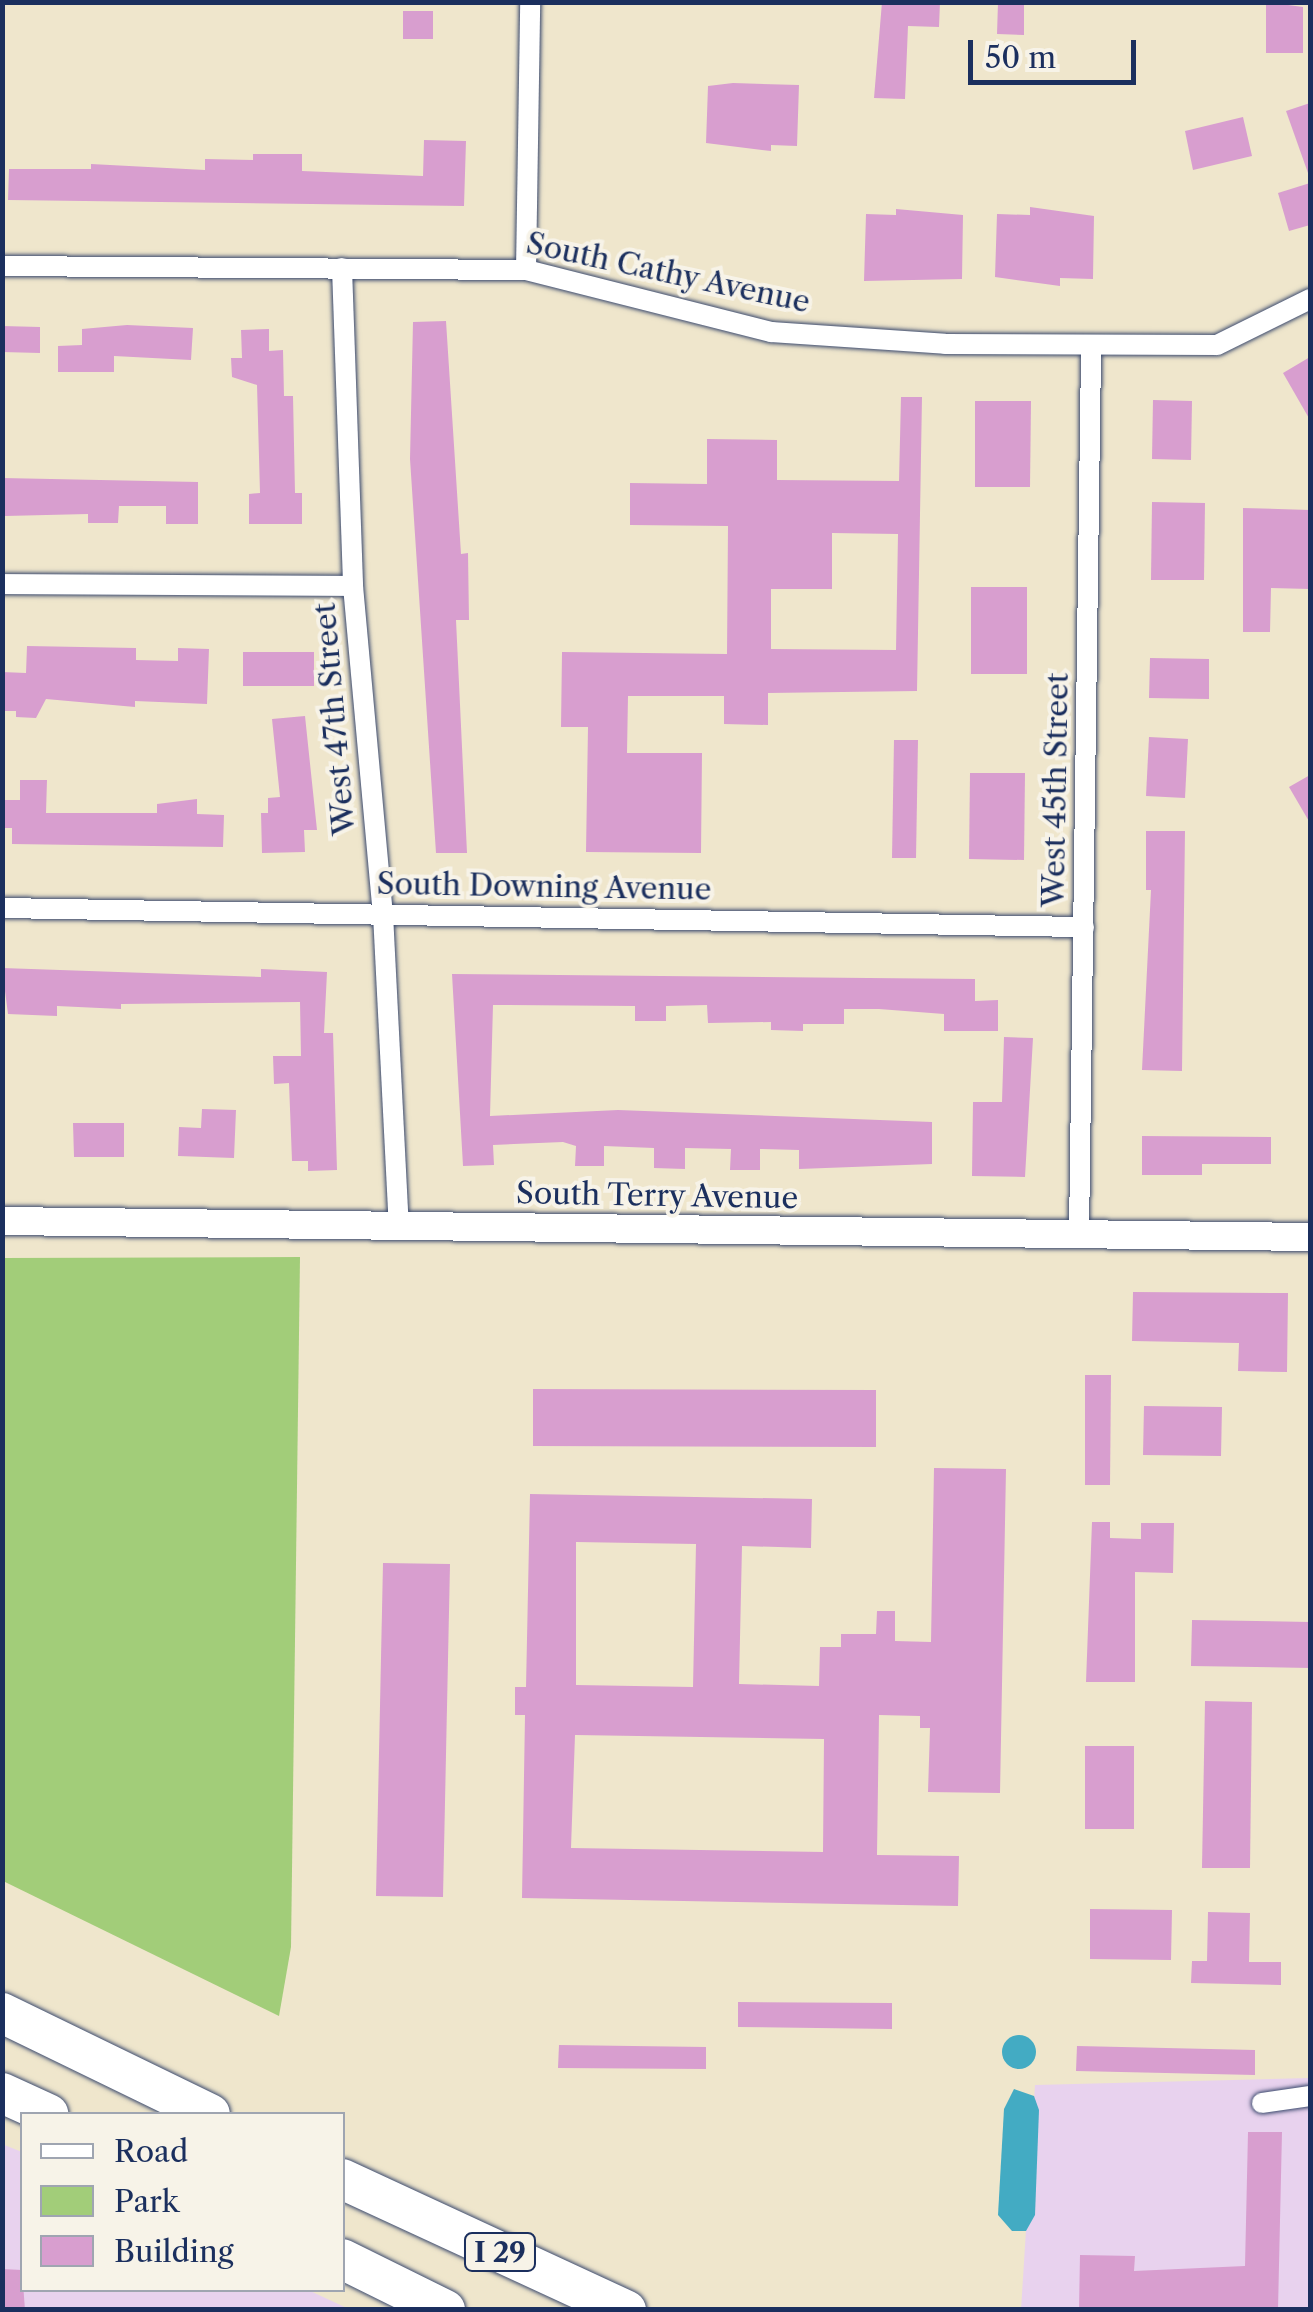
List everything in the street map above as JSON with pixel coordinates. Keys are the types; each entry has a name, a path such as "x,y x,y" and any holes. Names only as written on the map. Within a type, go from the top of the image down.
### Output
{"highway":[{"path":"2,2013 206,2112"},
{"path":"2,2092 44,2112"},
{"name":"I 29","path":"345,2181 626,2310"},
{"name":"I 29","path":"345,2260 445,2310"}],"street":[{"path":"526,270 530,2"},
{"name":"South Cathy Avenue","path":"2,266 526,270 771,332 1091,346 1218,345 1310,299"},
{"name":"West 47th Street","path":"342,268 353,586 383,914 399,1225"},
{"name":"West 45th Street","path":"1079,1234 1091,346"},
{"path":"2,584 353,586"},
{"name":"South Downing Avenue","path":"2,908 1084,928"},
{"name":"South Terry Avenue","path":"2,1220 1310,1237"},
{"path":"1262,2103 1310,2096"}],"shaded area":[{"path":"1310,2078 1310,2309 1021,2310 1035,2085"},
{"path":"2,2144 20,2151 20,2292 312,2292 349,2309 3,2309"}],"green space":[{"path":"300,1257 291,1947 279,2016 3,1881 2,1258"}],"water":[{"path":"1019,2035 1031,2040 1036,2052 1031,2064 1019,2069 1007,2064 1002,2052 1007,2040"},
{"path":"1014,2089 1034,2096 1039,2110 1035,2215 1026,2231 1012,2231 998,2215 1004,2109"}],"building":[{"path":"882,2 940,2 939,27 908,26 905,99 874,98"},
{"path":"998,2 1024,2 1024,35 997,34"},
{"path":"1266,2 1303,7 1303,53 1266,53"},
{"path":"403,11 433,11 433,39 403,39"},
{"path":"799,85 797,146 771,145 771,151 706,143 708,86"},
{"path":"1310,103 1310,173 1308,173 1286,111"},
{"path":"1243,117 1252,156 1193,170 1185,131"},
{"path":"424,140 466,141 464,206 8,200 9,169 91,169 91,164 205,170 205,159 253,160 253,154 302,154 302,171 423,176"},
{"path":"1310,183 1310,225 1289,231 1278,193"},
{"path":"1030,207 1094,216 1093,279 1060,278 1060,286 995,277 997,214 1030,215"},
{"path":"896,209 963,215 962,279 864,281 866,214 896,215"},
{"path":"446,321 461,554 468,553 469,620 456,620 467,853 436,853 410,459 413,322"},
{"path":"127,325 193,328 191,360 114,356 114,372 58,372 58,346 82,345 82,329"},
{"path":"2,326 40,327 40,353 2,352"},
{"path":"269,329 269,351 283,350 284,396 293,396 295,493 302,493 302,524 249,524 249,494 260,493 257,385 232,377 231,358 242,358 241,330"},
{"path":"1310,357 1310,420 1283,373"},
{"path":"901,397 922,397 917,691 768,693 768,725 724,724 724,696 628,696 627,753 702,753 701,853 586,852 588,727 561,727 562,652 727,654 728,526 630,525 630,483 707,484 707,439 777,440 777,480 899,481","holes":["832,533 898,534 896,650 771,649 771,589 832,589"]},
{"path":"1153,400 1192,401 1191,460 1152,459"},
{"path":"975,401 1031,401 1030,487 975,487"},
{"path":"2,478 198,482 198,524 166,524 166,506 119,506 118,523 88,523 88,514 5,516"},
{"path":"1152,502 1205,503 1204,580 1151,580"},
{"path":"1243,508 1310,510 1310,589 1271,588 1270,632 1243,632"},
{"path":"971,587 1027,587 1027,674 971,674"},
{"path":"27,646 136,648 136,660 178,661 178,648 209,649 207,704 135,701 135,707 46,699 36,718 16,717 16,711 2,711 2,672 26,673"},
{"path":"243,652 314,652 314,686 243,686"},
{"path":"1150,658 1209,659 1209,699 1149,698"},
{"path":"305,716 317,830 304,830 305,852 262,853 261,813 268,813 268,798 280,797 272,719"},
{"path":"1149,737 1188,739 1185,798 1146,796"},
{"path":"894,740 918,740 916,858 892,858"},
{"path":"970,773 1025,773 1024,860 969,859"},
{"path":"1310,775 1310,823 1289,787"},
{"path":"20,780 47,780 46,813 157,813 157,804 197,799 197,814 224,815 223,847 12,844 12,828 2,828 2,800 20,800"},
{"path":"1146,831 1185,831 1182,1071 1142,1070 1151,890 1146,890"},
{"path":"2,968 261,977 261,969 327,972 324,1033 333,1033 337,1170 308,1171 308,1161 292,1161 289,1083 274,1084 273,1056 301,1056 300,1002 121,1004 121,1009 57,1006 57,1016 8,1014"},
{"path":"452,974 975,979 975,1001 998,1000 998,1031 944,1031 944,1014 879,1009 844,1009 844,1024 803,1024 803,1031 771,1030 771,1022 708,1023 707,1005 666,1006 666,1021 635,1021 635,1006 493,1005 490,1116 618,1110 932,1122 932,1164 799,1169 799,1150 760,1149 760,1170 730,1170 731,1149 685,1148 685,1169 654,1168 654,1148 604,1146 604,1166 575,1166 576,1146 563,1142 493,1145 494,1165 463,1166"},
{"path":"1004,1037 1033,1038 1025,1177 972,1176 973,1102 1002,1102"},
{"path":"202,1109 236,1110 234,1158 178,1156 179,1127 201,1128"},
{"path":"73,1123 124,1123 124,1157 74,1157"},
{"path":"1142,1136 1271,1137 1271,1164 1202,1164 1202,1175 1142,1175"},
{"path":"1133,1292 1288,1293 1287,1372 1238,1371 1239,1343 1132,1341"},
{"path":"1085,1375 1111,1375 1110,1485 1085,1485"},
{"path":"533,1389 876,1390 876,1447 533,1446"},
{"path":"1144,1406 1222,1407 1221,1456 1143,1455"},
{"path":"934,1468 1006,1469 1000,1793 928,1792 930,1728 920,1728 920,1716 879,1715 877,1855 959,1856 958,1906 522,1898 525,1715 515,1715 515,1687 526,1687 530,1494 812,1499 811,1548 742,1546 739,1684 819,1686 820,1647 841,1647 841,1634 876,1634 877,1611 895,1611 895,1641 931,1642","holes":["576,1542 696,1544 693,1687 576,1685","575,1735 824,1739 823,1852 571,1848"]},
{"path":"1092,1522 1110,1522 1110,1538 1141,1539 1141,1523 1174,1523 1173,1573 1135,1572 1135,1682 1086,1682"},
{"path":"383,1563 450,1564 443,1897 376,1896"},
{"path":"1192,1620 1310,1622 1310,1668 1191,1666"},
{"path":"1205,1701 1252,1702 1250,1868 1202,1868"},
{"path":"1085,1746 1134,1746 1134,1829 1085,1829"},
{"path":"1090,1909 1172,1910 1171,1960 1090,1959"},
{"path":"1208,1912 1250,1913 1249,1962 1281,1962 1281,1985 1191,1983 1192,1961 1207,1961"},
{"path":"738,2002 892,2003 892,2029 738,2027"},
{"path":"559,2045 706,2047 706,2069 558,2068"},
{"path":"1077,2046 1255,2050 1255,2075 1076,2071"},
{"path":"1248,2132 1282,2132 1278,2310 1079,2310 1080,2255 1135,2256 1134,2271 1245,2266"},
{"path":"2,2269 20,2270 25,2310 2,2310"}]}
